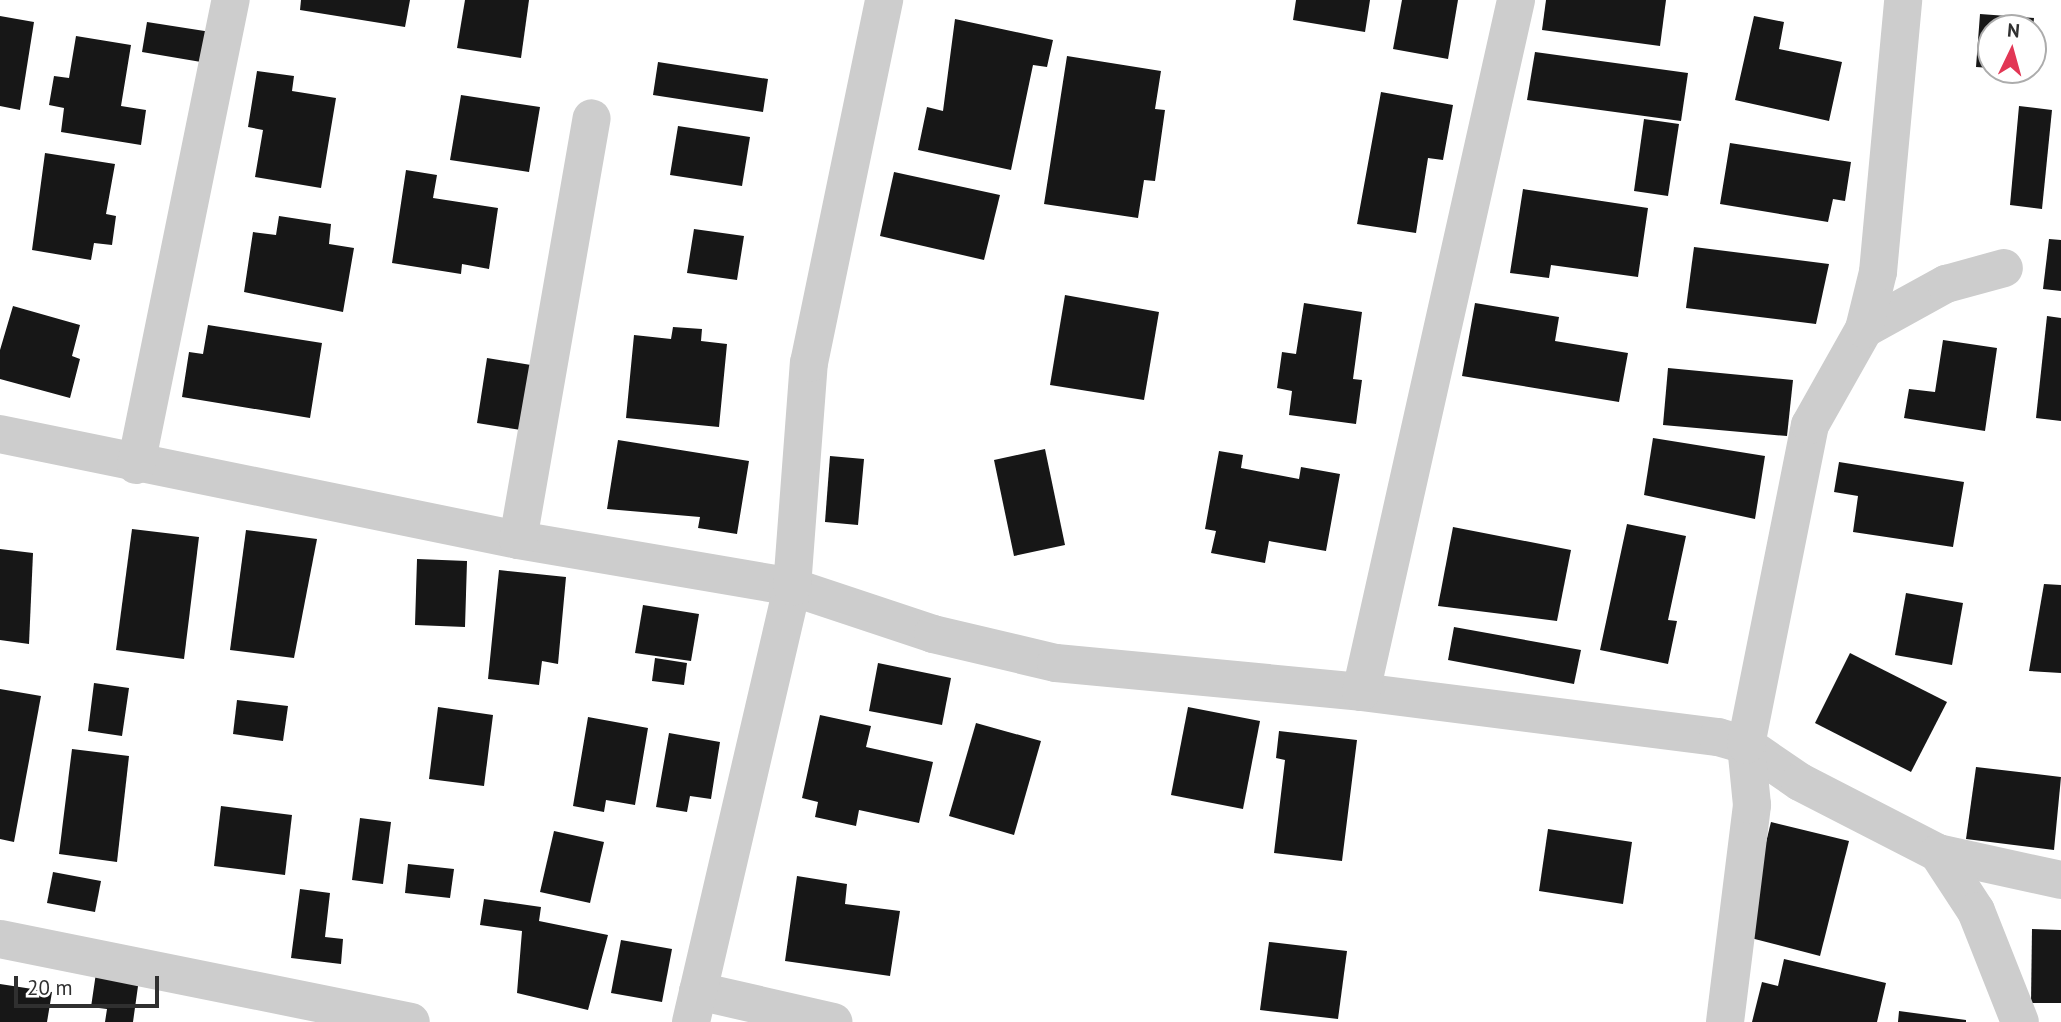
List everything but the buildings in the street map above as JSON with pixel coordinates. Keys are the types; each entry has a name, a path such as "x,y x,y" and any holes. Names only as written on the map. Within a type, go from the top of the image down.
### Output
{"street":[{"path":"136,465 231,0"},
{"path":"832,1022 695,1007 792,587 809,363 884,0"},
{"path":"1361,692 1516,0"},
{"path":"1725,1022 1752,805 1746,745 1810,425 1864,330 1878,272 1903,0"},
{"path":"518,540 592,118"},
{"path":"1864,330 1946,284 2004,268"},
{"path":"0,434 136,465 518,540 792,587 933,634 1056,663 1361,692 1671,728 1746,745 1800,782 1938,853 2061,880"},
{"path":"1938,853 1976,911 2020,1022"},
{"path":"0,939 411,1022"}]}
